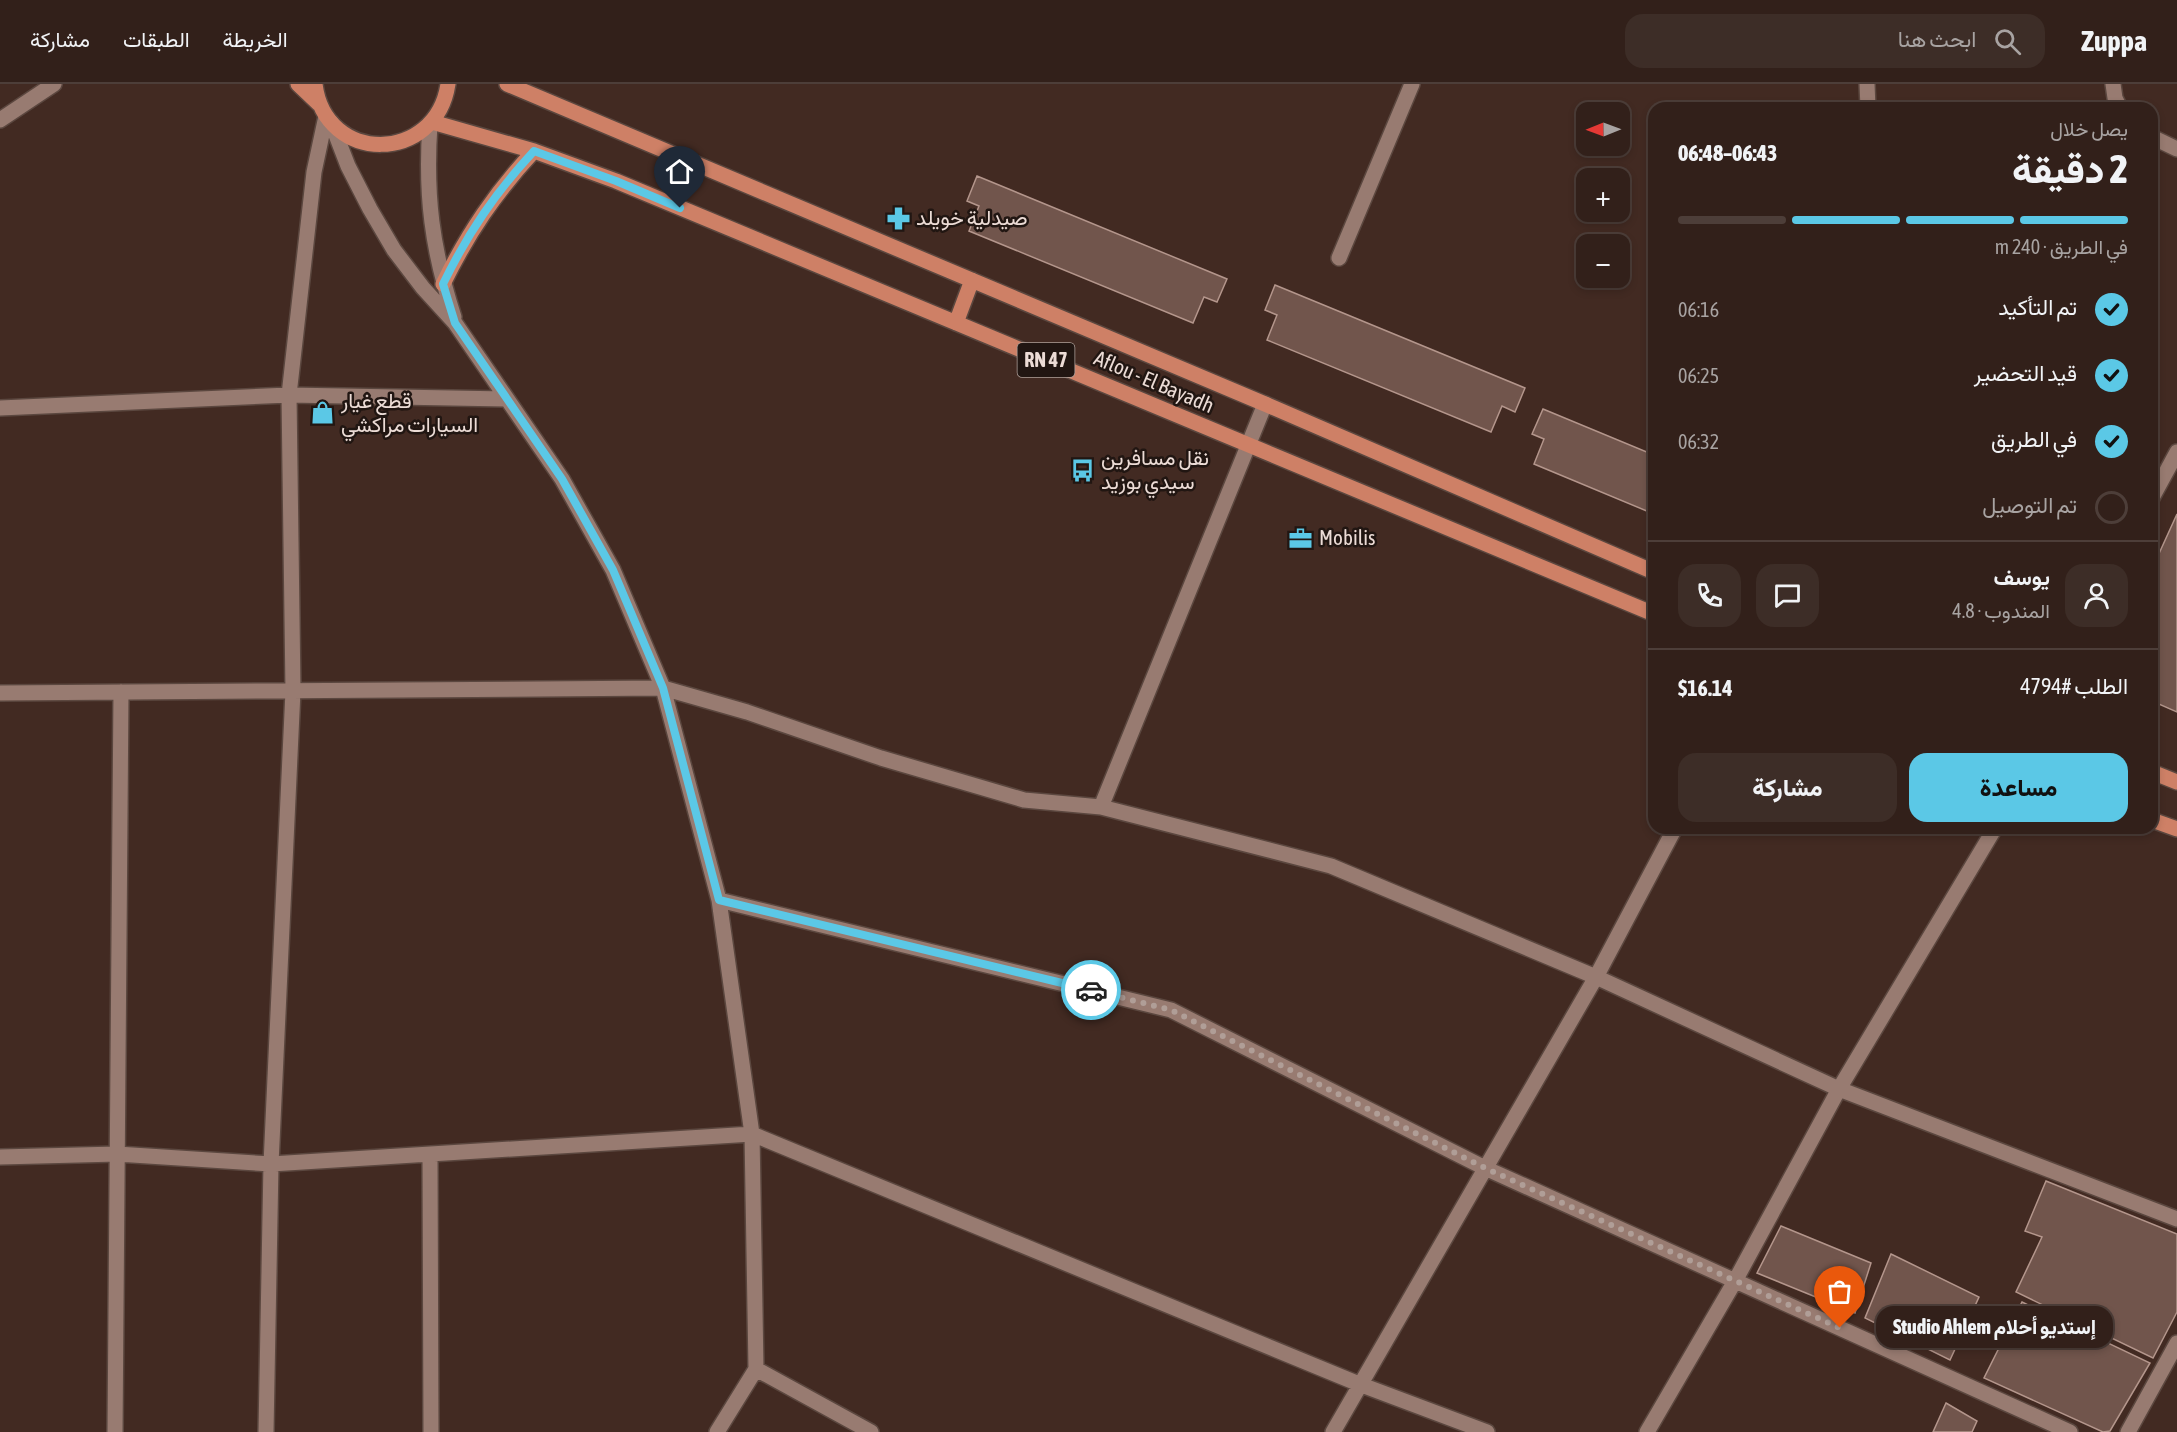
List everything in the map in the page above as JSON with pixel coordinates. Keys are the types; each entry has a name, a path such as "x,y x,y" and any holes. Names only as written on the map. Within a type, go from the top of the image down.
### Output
{"main road":[{"path":"298,84 344,134 362,142 380,146 398,143 415,136 431,123 443,105 448,84"},
{"path":"315,84 325,114"},
{"name":"Aflou - El Bayadh","path":"507,84 1265,404 1648,569"},
{"name":"Aflou - El Bayadh","path":"431,123 534,151 616,181 1648,612"},
{"path":"443,284 461,247 482,213 506,181 534,151"},
{"path":"956,323 972,280"},
{"path":"2158,774 2177,782"},
{"path":"2158,822 2177,829"}],"street":[{"path":"3,112 54,84"},
{"path":"1339,258 1412,84"},
{"path":"1867,84 1868,102"},
{"path":"2113,84 2117,102"},
{"path":"325,114 348,166 394,250 423,288 455,323 562,479 613,570 663,688 719,900 752,1134 756,1370 717,1432"},
{"path":"266,1432 271,1164 293,691 289,395 315,172 325,114"},
{"path":"431,123 427,165 429,205 434,244 455,323"},
{"path":"2158,140 2177,149"},
{"path":"0,408 289,395 506,399"},
{"path":"1101,807 1265,404"},
{"path":"2158,485 2177,452"},
{"path":"0,693 663,688 747,712 881,758 1024,800 1101,807 1331,866 1596,977 1839,1089 2177,1219"},
{"path":"115,1432 121,692"},
{"path":"1333,1432 1596,977 1672,834"},
{"path":"1647,1432 1735,1281 1839,1089 1991,834"},
{"path":"719,900 1171,1010 1485,1168 2070,1432"},
{"path":"0,1157 117,1154 271,1164 752,1134 1359,1384 1487,1432"},
{"path":"430,1155 431,1432"},
{"path":"2128,1432 2177,1343"},
{"path":"756,1370 871,1432"}],"building":[{"path":"977,176 1227,279 1217,302 1204,297 1193,323 969,231 979,206 967,201"},
{"path":"1275,285 1525,388 1515,412 1502,406 1491,432 1267,340 1277,315 1265,310"},
{"path":"1543,409 1648,453 1648,512 1534,464 1544,439 1532,434"},
{"path":"2177,514 2177,712 2158,704 2158,556"},
{"path":"2046,1181 2177,1234 2177,1312 2153,1358 2016,1292 2042,1237 2025,1231"},
{"path":"1781,1226 1871,1263 1855,1313 1757,1273"},
{"path":"1891,1254 1979,1297 1950,1360 1865,1318"},
{"path":"2022,1302 2150,1363 2110,1431 2103,1432 1984,1378"},
{"path":"1946,1403 1977,1421 1972,1432 1933,1432"}],"way so far":[{"path":"1091,990 1171,1010 1485,1168 1840,1328"}],"place":[{"name":"صيدلية خويلد","path":"898,218"},
{"name":"قطع غيار السيارات مراكشي","path":"323,413"},
{"name":"نقل مسافرين سيدي بوزيد","path":"1083,470"},
{"name":"Mobilis","path":"1301,538"},
{"name":"إستديو أحلام Studio Ahlem","path":"1840,1328"}],"route":[{"path":"680,208 616,181 534,151 506,181 482,213 461,247 443,284 455,323 562,479 613,570 663,688 719,900 1091,990"}]}
